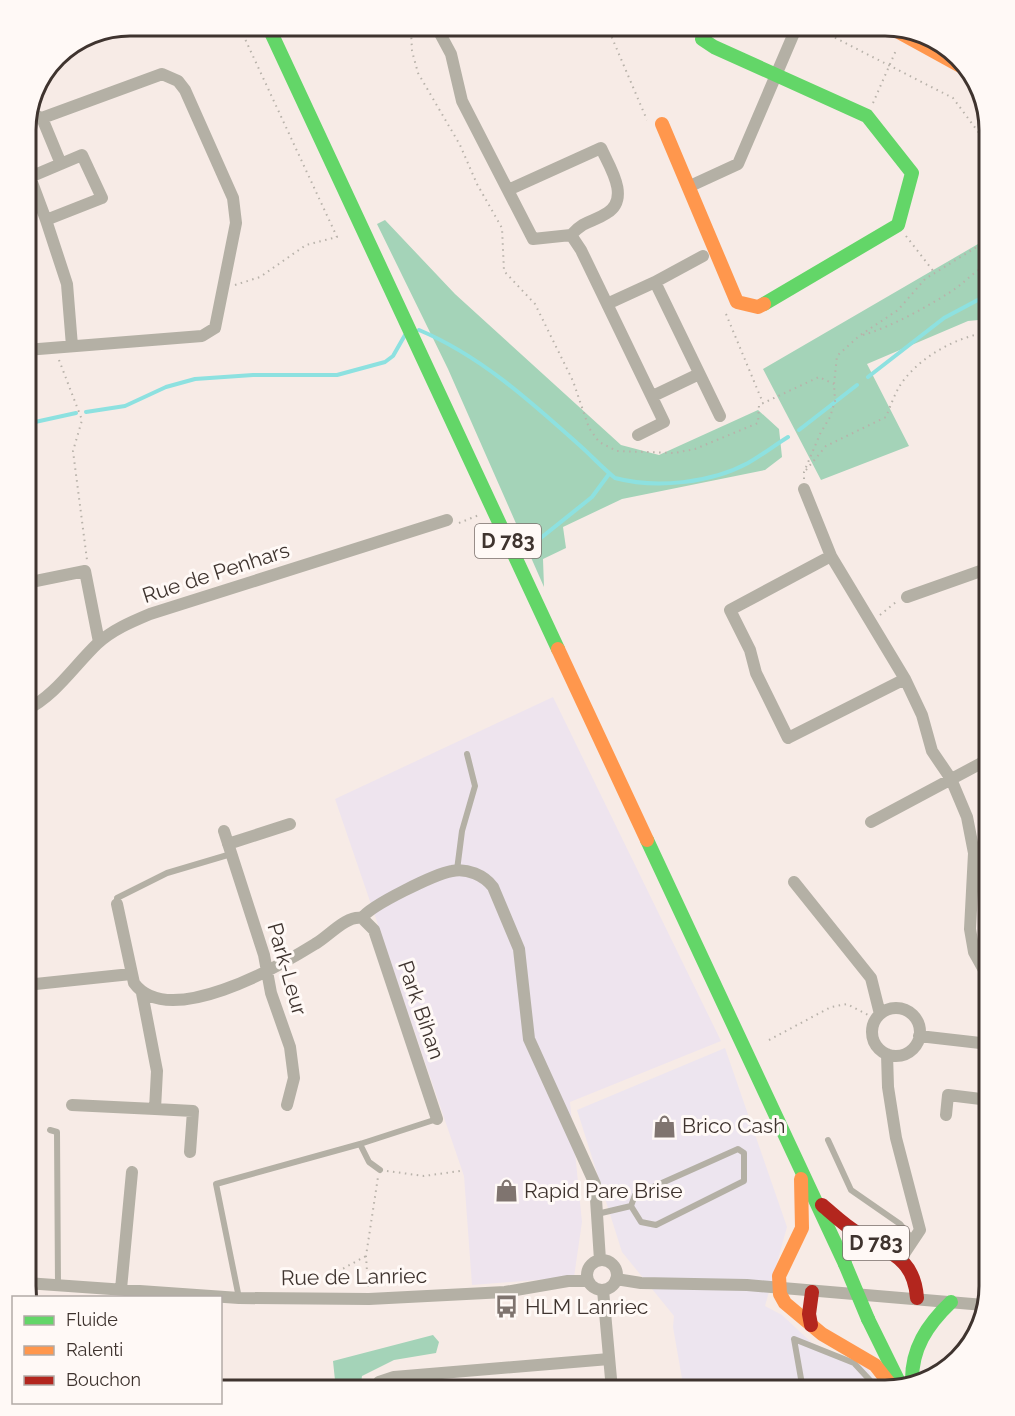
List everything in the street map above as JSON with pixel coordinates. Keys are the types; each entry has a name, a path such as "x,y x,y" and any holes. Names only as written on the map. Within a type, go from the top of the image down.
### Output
{"main road":[{"name":"D 783","path":"273,36 898,1379"},
{"path":"662,124 737,302 758,307 898,225 912,173 867,116 714,47 702,39"},
{"path":"917,42 943,56"},
{"path":"801,1170 802,1228 779,1276 778,1289 785,1303 811,1325 875,1365 887,1380"},
{"name":"D 783","path":"815,1199 858,1233 902,1257 917,1288 917,1298"},
{"path":"811,1325 809,1314 812,1292"},
{"path":"912,1376 912,1364 922,1333 951,1302"}],"street":[{"path":"441,36 451,54 462,101 533,239 571,235 583,223 609,212 617,200 619,189 601,148 508,190"},
{"path":"688,187 738,164 793,36"},
{"path":"36,349 202,336 216,328 236,223 233,198 185,90 178,81 162,74 42,118 37,116"},
{"path":"42,118 61,164"},
{"path":"36,175 82,155 102,198 46,220"},
{"path":"36,197 67,284 72,346"},
{"path":"571,235 581,250 664,422 638,435"},
{"path":"607,304 703,256"},
{"path":"655,282 720,416"},
{"path":"653,396 699,374"},
{"path":"804,489 831,556 905,679 922,715 932,751 951,779 967,817 974,853 970,929 974,952 979,960"},
{"name":"Rue de Penhars","path":"36,705 99,642 123,625 150,614 447,520"},
{"path":"831,556 730,610 750,650 756,673 788,738 905,679"},
{"path":"36,581 85,571 99,642"},
{"path":"907,597 979,572"},
{"path":"871,822 979,765"},
{"path":"230,849 290,824"},
{"name":"Park-Leur","path":"224,831 293,1062 294,1078 287,1106"},
{"path":"142,993 164,1000 186,1001 205,997 267,969 313,945 350,919 362,918 374,906 442,874 457,871 471,872 488,881 517,939 529,1039 595,1184 600,1260"},
{"path":"794,882 871,978 878,1016 872,1035 877,1046 887,1054 895,1056 909,1052 920,1036 917,1021 907,1011 890,1009 878,1016"},
{"path":"117,903 131,974 134,983 142,993 157,1071 155,1109"},
{"name":"Park Bihan","path":"362,918 374,930 437,1119"},
{"path":"36,984 131,974"},
{"path":"920,1036 979,1043"},
{"path":"887,1054 888,1087 896,1138 920,1230 902,1257"},
{"path":"946,1115 948,1095 979,1099"},
{"path":"72,1105 194,1111 190,1152"},
{"path":"121,1289 132,1172"},
{"path":"600,1260 614,1266 616,1279 610,1288 603,1290 592,1287 588,1281 588,1268 600,1260"},
{"path":"616,1279 641,1283 747,1285 977,1304"},
{"name":"Rue de Lanriec","path":"222,1297 369,1299 505,1292 568,1281 588,1281"},
{"name":"Rue de Lanriec","path":"36,1284 206,1296"},
{"path":"603,1290 611,1380"},
{"path":"388,1380 394,1377 609,1359"}],"lane":[{"path":"457,871 462,831 475,786 467,754"},
{"path":"117,903 117,898 167,873 230,849"},
{"path":"239,1298 216,1184 360,1144 437,1119"},
{"path":"50,1130 57,1132 58,1285"},
{"path":"828,1140 851,1190 900,1224 913,1241"},
{"path":"360,1144 369,1162 380,1170"},
{"path":"738,1149 744,1153 744,1181 681,1214 656,1225 649,1224 641,1222 631,1206 635,1196 738,1149"},
{"path":"597,1214 631,1206"},
{"path":"801,1380 794,1339 854,1363 870,1380"}],"path":[{"path":"225,285 240,285 260,277 306,245 337,237 244,36"},
{"path":"411,36 412,51 418,73 460,145 477,184 502,228 504,271 535,304 573,381 589,428 599,442 617,451 637,453 674,453 695,449 758,423 759,405 772,398 819,377 834,384"},
{"path":"833,36 953,98 979,133"},
{"path":"867,116 901,38"},
{"path":"898,225 934,272"},
{"path":"979,246 934,272 898,310 858,336 837,356 835,401 830,417 804,472 826,446 886,417 899,387 930,356 972,334 979,333"},
{"path":"858,336 918,311 952,291 979,268"},
{"path":"58,347 59,365 82,420 73,451 88,552 85,571"},
{"path":"447,520 452,525 492,508"},
{"path":"870,620 887,612 897,601 907,597"},
{"path":"769,1040 831,1007 847,1004 878,1016"},
{"path":"369,1299 366,1256 380,1170 423,1176 460,1171"},
{"path":"321,1299 335,1273 366,1256"}],"shaded area":[{"path":"553,697 721,1041 570,1102 582,1222 574,1277 472,1285 464,1176 335,799"},
{"path":"725,1048 787,1227 765,1306 782,1315 812,1343 866,1367 876,1380 682,1380 673,1327 674,1316 622,1252 577,1110"}],"green space":[{"path":"385,220 455,294 621,445 659,455 758,410 779,429 782,457 765,470 622,499 563,527 566,548 543,559 544,587 448,369 377,224"},
{"path":"979,234 979,320 968,321 867,364 909,446 821,480 763,369 978,244"},
{"path":"433,1335 439,1342 436,1353 394,1360 362,1376 361,1380 335,1380 333,1361"}],"waterway":[{"path":"868,377 944,318 979,299"},
{"path":"419,330 483,365 540,411 615,478 665,483 717,475 748,463 788,437"},
{"path":"86,412 125,406 166,387 195,379 253,375 337,375 385,362 393,356 405,335"},
{"path":"799,430 857,385"},
{"path":"36,422 76,413"},
{"path":"522,553 592,497 609,474"}],"traffic: fast":[{"path":"273,36 558,649"},
{"path":"702,39 714,47 867,116 912,173 898,225 764,304"},
{"path":"647,840 845,1264"},
{"path":"845,1264 868,1319"},
{"path":"912,1376 914,1359 922,1338 951,1302"},
{"path":"868,1319 897,1379"}],"traffic: slow":[{"path":"916,41 944,57"},
{"path":"662,124 737,302 758,307 764,304"},
{"path":"558,649 647,840"},
{"path":"801,1179 802,1228 779,1276 780,1294 785,1303 822,1334 875,1365 887,1380"}],"traffic: jam":[{"path":"822,1205 849,1228 898,1258 911,1273 917,1298"},
{"path":"811,1325 809,1314 812,1292"}],"place":[{"name":"Brico Cash","path":"664,1126"},
{"name":"Rapid Pare Brise","path":"506,1191"},
{"name":"HLM Lanriec","path":"507,1307"}]}
